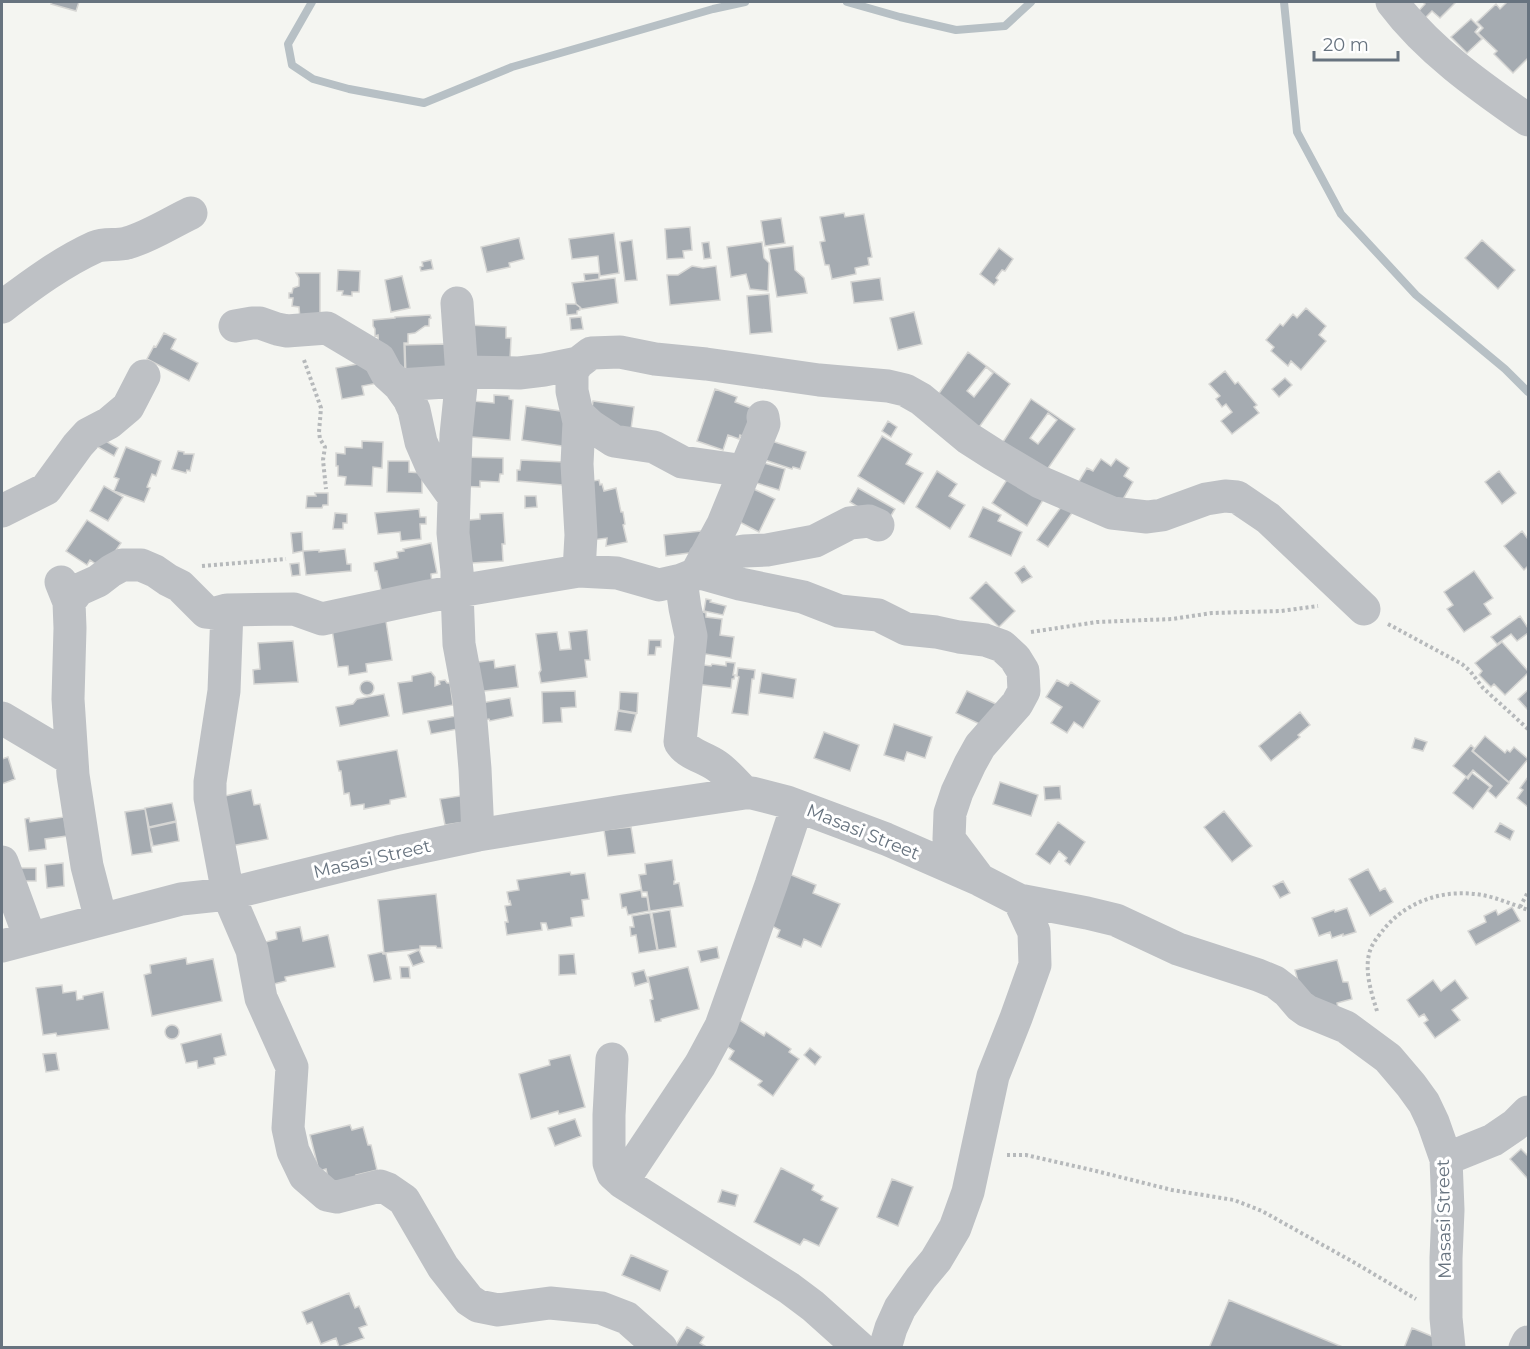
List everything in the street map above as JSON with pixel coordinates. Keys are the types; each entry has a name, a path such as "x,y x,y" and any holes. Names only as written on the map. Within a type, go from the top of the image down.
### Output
{"street":[{"path":"1392,2 1424,39 1486,91 1528,120"},
{"path":"2,307 37,281 83,253 99,245 125,244 190,213"},
{"path":"457,303 461,376 453,518 459,644 469,698 478,835"},
{"path":"235,326 260,323 283,331 327,328 378,358 387,374 409,399 414,410 421,442 431,465 454,497"},
{"path":"579,571 581,535 577,464 578,414 572,391 572,371 591,353 620,352 655,359 819,380 888,386 905,390 921,399 968,438 1040,482 1113,513 1147,517 1162,515 1206,499 1237,497 1268,518 1364,609"},
{"path":"399,385 461,376 544,370 578,363"},
{"path":"2,511 46,489 88,434 109,423 128,407 144,376"},
{"path":"578,414 591,426 614,441 654,447 682,462 745,471"},
{"path":"745,794 715,764 693,754 680,742 691,636 685,608 694,570 723,524 764,424 763,417"},
{"path":"101,920 80,829 71,759 68,699 70,628 65,592 78,590 98,581 122,565 141,565 180,586 206,612 294,609 322,619 456,591 579,571 617,573 659,585 744,551 767,550 815,541 850,523 869,522 878,525"},
{"path":"694,570 740,584 790,594 840,611 878,615 906,629 986,640 1002,646 1015,658 1023,671 1024,691 1017,704 980,746 957,792 950,813 949,839 980,880"},
{"path":"227,610 224,691 210,782 210,798 228,894 252,951 261,998 292,1068 288,1128 293,1151 305,1176 327,1194 337,1197 380,1186 404,1200 443,1267 469,1300 478,1306 498,1310 550,1303 601,1308 627,1318 649,1344"},
{"path":"2,718 71,759"},
{"name":"Masasi Street","path":"16,942 181,899 228,894 478,835 752,793 796,806 886,839 980,880 1019,900 1116,920 1178,949 1275,982 1307,1011 1346,1027 1388,1058 1424,1103 1446,1159 1448,1333"},
{"path":"622,1182 700,1065 721,1026 771,885 796,806"},
{"path":"2,862 16,942"},
{"path":"885,1347 900,1308 936,1260 955,1228 968,1192 993,1076 1035,965 1034,932 1019,900"},
{"path":"612,1059 609,1164 613,1174 622,1182 789,1288 860,1347"},
{"path":"1446,1159 1493,1140 1515,1125 1528,1112"},
{"path":"1525,1347 1528,1342"}],"path":[{"path":"303,330 300,343 302,355 321,408 319,432 325,447 323,460 326,489"},
{"path":"201,567 286,559"},
{"path":"1030,632 1096,622 1172,619 1319,606"},
{"path":"1364,609 1462,664 1483,688 1528,729"},
{"path":"1520,907 1528,892"},
{"path":"1377,1013 1368,984 1368,962 1371,948 1390,922 1404,910 1431,896 1452,893 1495,898 1528,910"},
{"path":"976,1154 1026,1155 1172,1190 1233,1200 1262,1211 1355,1263 1448,1333"}],"building":[{"path":"52,2 79,2 76,11 51,4"},
{"path":"1423,2 1456,2 1440,18 1432,11 1422,21 1415,15 1425,4"},
{"path":"1507,2 1528,2 1528,58 1513,73 1494,54 1497,51 1478,33 1483,28 1477,22 1496,4 1500,9"},
{"path":"1471,19 1479,27 1475,32 1482,39 1467,53 1451,37"},
{"path":"844,213 845,217 864,214 872,257 868,258 869,265 855,268 856,274 832,279 829,265 825,265 820,242 825,241 820,217"},
{"path":"781,218 785,243 765,246 761,221"},
{"path":"690,227 692,250 683,251 684,258 667,259 665,229"},
{"path":"614,233 619,273 600,276 598,256 572,259 569,239"},
{"path":"519,238 524,259 509,263 510,267 487,272 481,247"},
{"path":"632,240 637,280 625,281 620,242"},
{"path":"1482,240 1515,270 1498,289 1465,258"},
{"path":"709,242 711,258 704,259 702,243"},
{"path":"762,242 764,258 769,263 768,291 750,289 746,274 731,277 727,247"},
{"path":"793,246 795,270 804,278 807,293 777,297 769,249"},
{"path":"999,248 1013,259 1005,271 1002,270 996,278 998,280 994,285 980,274"},
{"path":"431,260 433,269 421,271 422,262"},
{"path":"692,266 703,268 716,266 720,300 670,305 667,275 678,275"},
{"path":"338,270 360,271 359,292 352,292 352,296 342,295 343,291 337,291"},
{"path":"296,273 320,273 320,320 300,319 299,307 292,306 293,298 289,298 289,293 292,293 293,288 299,286"},
{"path":"599,273 599,279 585,281 584,274"},
{"path":"402,276 410,308 391,312 385,280"},
{"path":"615,278 618,303 582,309 576,304 572,283"},
{"path":"880,278 883,300 854,303 851,282"},
{"path":"769,294 772,332 750,334 747,296"},
{"path":"566,304 576,304 580,310 577,314 567,315"},
{"path":"1306,308 1326,326 1319,335 1326,341 1301,370 1291,361 1288,366 1271,351 1274,347 1266,340 1280,324 1283,326 1293,314 1297,318"},
{"path":"914,312 922,344 898,350 890,318"},
{"path":"430,315 429,326 408,334 408,343 404,343 405,373 379,351 378,335 375,336 373,320"},
{"path":"581,317 583,329 571,330 570,318"},
{"path":"469,325 506,327 506,338 511,338 510,360 463,362"},
{"path":"164,333 176,339 171,349 198,363 189,381 147,359"},
{"path":"446,344 447,374 406,378 405,345"},
{"path":"968,352 1010,384 977,430 935,399","holes":["986,367 993,373 974,397 967,391"]},
{"path":"379,360 383,382 362,386 364,395 342,399 336,368"},
{"path":"1225,371 1235,384 1238,382 1257,405 1254,407 1259,413 1232,434 1221,421 1232,412 1226,404 1222,407 1216,399 1220,396 1209,384"},
{"path":"1285,378 1292,385 1279,397 1272,389"},
{"path":"715,389 737,397 735,402 759,411 750,439 740,435 739,439 728,435 723,450 697,441"},
{"path":"494,395 509,396 509,399 513,400 510,440 459,436 462,400 494,403"},
{"path":"1031,399 1075,429 1042,477 999,448","holes":["1048,413 1057,420 1038,444 1030,438"]},
{"path":"593,401 634,407 631,429 590,423"},
{"path":"526,406 574,413 569,447 522,440"},
{"path":"888,421 897,427 891,437 882,431"},
{"path":"882,436 912,454 906,464 923,473 904,504 858,476"},
{"path":"762,438 806,452 800,469 793,467 792,469 765,460"},
{"path":"102,439 118,448 114,456 98,447"},
{"path":"362,441 383,442 382,468 373,467 372,486 345,485 346,477 338,476 336,453 345,454 345,447 362,448"},
{"path":"126,447 161,461 156,476 152,474 147,487 150,488 144,502 114,491 119,479 114,477"},
{"path":"178,451 184,454 194,454 190,471 187,470 186,473 172,469"},
{"path":"460,457 503,458 503,474 500,474 499,482 480,481 480,487 455,486"},
{"path":"1101,459 1111,466 1116,459 1129,468 1124,476 1133,482 1122,501 1076,486 1087,468 1093,471"},
{"path":"521,460 564,462 563,485 517,481 517,470 520,470"},
{"path":"753,460 785,469 779,490 747,480"},
{"path":"388,461 409,461 409,472 422,473 422,493 387,492"},
{"path":"937,471 957,484 949,496 965,505 950,529 916,507"},
{"path":"1499,471 1516,493 1502,504 1485,482"},
{"path":"1008,478 1043,500 1027,526 992,503"},
{"path":"599,480 604,491 616,488 621,512 623,512 627,542 606,546 607,538 592,540 580,483"},
{"path":"743,484 775,499 759,532 728,516"},
{"path":"104,486 123,497 108,521 90,511"},
{"path":"858,488 895,509 886,524 850,502"},
{"path":"315,493 328,493 328,505 323,505 322,508 306,508 307,496 316,496"},
{"path":"525,496 536,496 537,507 525,508"},
{"path":"1064,503 1074,510 1048,547 1037,540"},
{"path":"983,507 1001,515 998,521 1022,532 1011,556 969,537"},
{"path":"419,509 420,517 426,517 426,524 420,524 421,539 401,541 400,532 378,534 375,513"},
{"path":"335,513 347,514 347,523 343,523 343,529 333,529"},
{"path":"503,513 505,544 502,544 503,561 472,563 457,521 480,519 480,514"},
{"path":"87,520 121,543 103,569 90,560 87,565 66,551"},
{"path":"701,531 704,551 666,556 664,535"},
{"path":"1522,531 1528,539 1528,566 1524,570 1504,546"},
{"path":"302,532 303,551 293,553 291,533"},
{"path":"431,543 437,573 431,574 432,584 383,599 374,563 398,558 397,552 404,551 403,549"},
{"path":"345,549 347,564 351,564 351,571 306,575 303,551"},
{"path":"299,563 300,575 292,576 290,564"},
{"path":"1024,566 1032,577 1022,583 1015,573"},
{"path":"1474,571 1493,598 1484,604 1491,614 1464,632 1447,609 1453,605 1444,592"},
{"path":"986,582 1015,611 999,627 970,598"},
{"path":"706,599 726,606 723,615 704,611"},
{"path":"700,611 706,613 706,617 722,619 720,635 734,637 731,658 692,652"},
{"path":"385,615 392,660 366,664 367,672 349,675 348,666 338,667 331,623"},
{"path":"1520,616 1528,628 1528,633 1517,641 1511,634 1497,644 1491,637"},
{"path":"587,630 590,660 585,660 587,677 541,683 536,634 557,632 560,650 571,649 569,632"},
{"path":"649,640 661,640 661,647 656,647 655,655 648,655"},
{"path":"293,641 298,682 254,684 253,670 260,669 258,643"},
{"path":"1502,642 1528,671 1505,695 1494,684 1491,687 1479,675 1482,671 1475,663"},
{"path":"494,660 495,668 515,665 518,687 476,692 471,663"},
{"path":"726,662 735,663 733,675 735,675 731,688 694,684 696,664 726,666"},
{"path":"738,668 755,670 748,715 732,713 739,677 737,676"},
{"path":"431,672 435,677 435,686 440,684 439,681 445,680 450,683 453,705 403,714 398,683 412,681 412,676"},
{"path":"762,673 796,679 793,698 759,693"},
{"path":"1057,680 1068,686 1071,682 1100,701 1083,728 1074,722 1067,733 1051,723 1062,707 1046,697"},
{"path":"364,681 370,681 374,688 370,695 364,695 360,691 360,685"},
{"path":"1528,690 1528,710 1518,699"},
{"path":"575,691 576,707 561,708 562,722 543,723 542,692"},
{"path":"967,691 996,704 986,727 956,713"},
{"path":"620,692 638,693 637,713 619,710"},
{"path":"384,694 389,716 340,726 336,707 353,704 357,699"},
{"path":"510,698 513,716 478,721 475,704"},
{"path":"618,711 636,714 631,732 615,730"},
{"path":"1300,712 1310,725 1298,735 1300,737 1271,761 1259,746"},
{"path":"456,716 458,729 431,734 428,721"},
{"path":"894,724 932,737 925,758 907,752 904,761 884,755"},
{"path":"824,732 859,745 850,771 814,758"},
{"path":"1485,736 1505,753 1507,750 1510,752 1514,747 1528,759 1509,782 1473,751"},
{"path":"1415,738 1427,742 1423,751 1412,748"},
{"path":"1471,745 1474,748 1472,751 1509,783 1496,798 1488,791 1492,786 1473,770 1467,777 1453,766"},
{"path":"397,750 406,797 390,800 390,804 364,809 364,804 351,806 349,793 344,794 341,771 339,771 337,761"},
{"path":"8,757 15,779 2,784 2,759"},
{"path":"1472,773 1490,787 1473,809 1453,793"},
{"path":"1528,777 1528,807 1517,798 1523,790 1520,788"},
{"path":"1000,782 1038,795 1031,816 993,804"},
{"path":"1060,786 1061,799 1045,800 1044,787"},
{"path":"251,790 254,805 260,804 268,839 226,847 216,798"},
{"path":"473,794 477,820 445,825 440,799"},
{"path":"172,803 176,821 149,827 145,808"},
{"path":"145,809 152,852 132,855 125,812"},
{"path":"1224,811 1252,846 1232,862 1204,827"},
{"path":"64,817 67,836 45,839 46,849 29,851 25,819 29,818 30,822"},
{"path":"176,822 179,841 153,846 149,828"},
{"path":"1058,822 1085,842 1070,865 1065,861 1067,858 1059,851 1050,864 1036,854"},
{"path":"1500,823 1514,831 1510,840 1495,832"},
{"path":"631,827 635,853 608,856 604,830"},
{"path":"672,860 674,884 679,883 683,906 650,911 647,892 642,892 639,875 646,874 645,864"},
{"path":"63,863 64,886 47,888 45,865"},
{"path":"16,868 36,868 36,881 16,881"},
{"path":"1368,869 1380,891 1385,888 1393,902 1370,916 1349,879"},
{"path":"570,872 571,875 585,873 589,899 582,900 584,916 571,918 572,926 548,930 546,923 541,923 542,930 507,935 505,922 508,922 505,906 511,905 507,892 519,890 517,880"},
{"path":"789,874 816,885 813,893 840,904 821,947 804,939 801,947 777,937 780,930 768,924"},
{"path":"1283,881 1290,893 1280,898 1273,886"},
{"path":"641,890 642,897 647,897 649,911 628,915 626,907 622,908 620,894"},
{"path":"436,894 442,948 420,946 420,949 384,953 378,900"},
{"path":"1512,907 1520,921 1476,945 1468,931 1486,922 1484,916 1496,910 1498,915"},
{"path":"1347,908 1356,932 1332,938 1330,932 1319,936 1312,918"},
{"path":"670,910 676,947 658,950 652,913"},
{"path":"650,913 657,950 639,953 636,935 631,936 630,927 634,927 632,916"},
{"path":"300,927 303,941 328,935 335,967 285,977 286,981 266,986 262,943 277,939 276,932"},
{"path":"717,947 719,958 701,962 698,951"},
{"path":"419,950 424,962 413,966 408,955"},
{"path":"382,952 386,954 391,979 374,982 368,955"},
{"path":"574,954 576,974 559,975 559,955"},
{"path":"186,958 187,964 213,959 222,1001 152,1016 144,975 151,973 150,965"},
{"path":"1337,960 1343,982 1348,982 1352,999 1337,1003 1338,1007 1305,1007 1295,970"},
{"path":"400,967 409,967 410,978 401,978"},
{"path":"688,967 699,1009 655,1022 648,977"},
{"path":"644,970 648,982 635,986 632,973"},
{"path":"1433,980 1441,991 1455,980 1468,998 1452,1010 1460,1020 1435,1038 1424,1023 1428,1020 1424,1014 1419,1017 1407,1000"},
{"path":"62,985 63,993 76,991 77,1000 83,999 83,996 103,992 109,1029 57,1036 56,1033 43,1035 36,988"},
{"path":"735,1017 764,1036 766,1032 791,1049 789,1052 799,1059 773,1096 758,1085 762,1081 729,1059 734,1051 719,1041"},
{"path":"169,1025 175,1025 179,1032 175,1039 169,1039 165,1035 165,1029"},
{"path":"221,1034 226,1055 214,1058 215,1064 198,1068 197,1061 186,1063 181,1044"},
{"path":"810,1048 821,1057 815,1065 804,1055"},
{"path":"56,1053 59,1070 46,1072 43,1054"},
{"path":"570,1055 585,1107 559,1114 558,1111 531,1119 519,1074 550,1065 549,1060"},
{"path":"575,1119 581,1136 555,1146 548,1128"},
{"path":"350,1125 352,1130 363,1127 368,1145 371,1145 377,1170 356,1175 357,1178 330,1188 326,1169 319,1171 310,1135"},
{"path":"1521,1149 1527,1155 1528,1153 1528,1179 1510,1159"},
{"path":"781,1168 814,1185 812,1190 823,1196 821,1200 838,1208 819,1246 804,1239 800,1245 754,1222"},
{"path":"892,1179 913,1187 898,1226 877,1217"},
{"path":"722,1190 738,1195 735,1206 718,1202"},
{"path":"631,1255 668,1271 660,1291 622,1275"},
{"path":"349,1293 355,1308 359,1306 367,1325 359,1328 364,1338 339,1347 336,1338 321,1344 312,1322 307,1324 302,1312"},
{"path":"1229,1300 1345,1348 1209,1348"},
{"path":"687,1327 704,1337 700,1343 708,1348 674,1348"},
{"path":"1412,1328 1446,1342 1443,1348 1404,1348"}],"waterway":[{"path":"312,2 288,44 292,65 313,79 349,89 424,103 512,67 713,9 745,2"},
{"path":"847,2 956,30 1005,26 1031,2"},
{"path":"1284,2 1297,132 1341,214 1416,295 1505,369 1528,392"}]}
